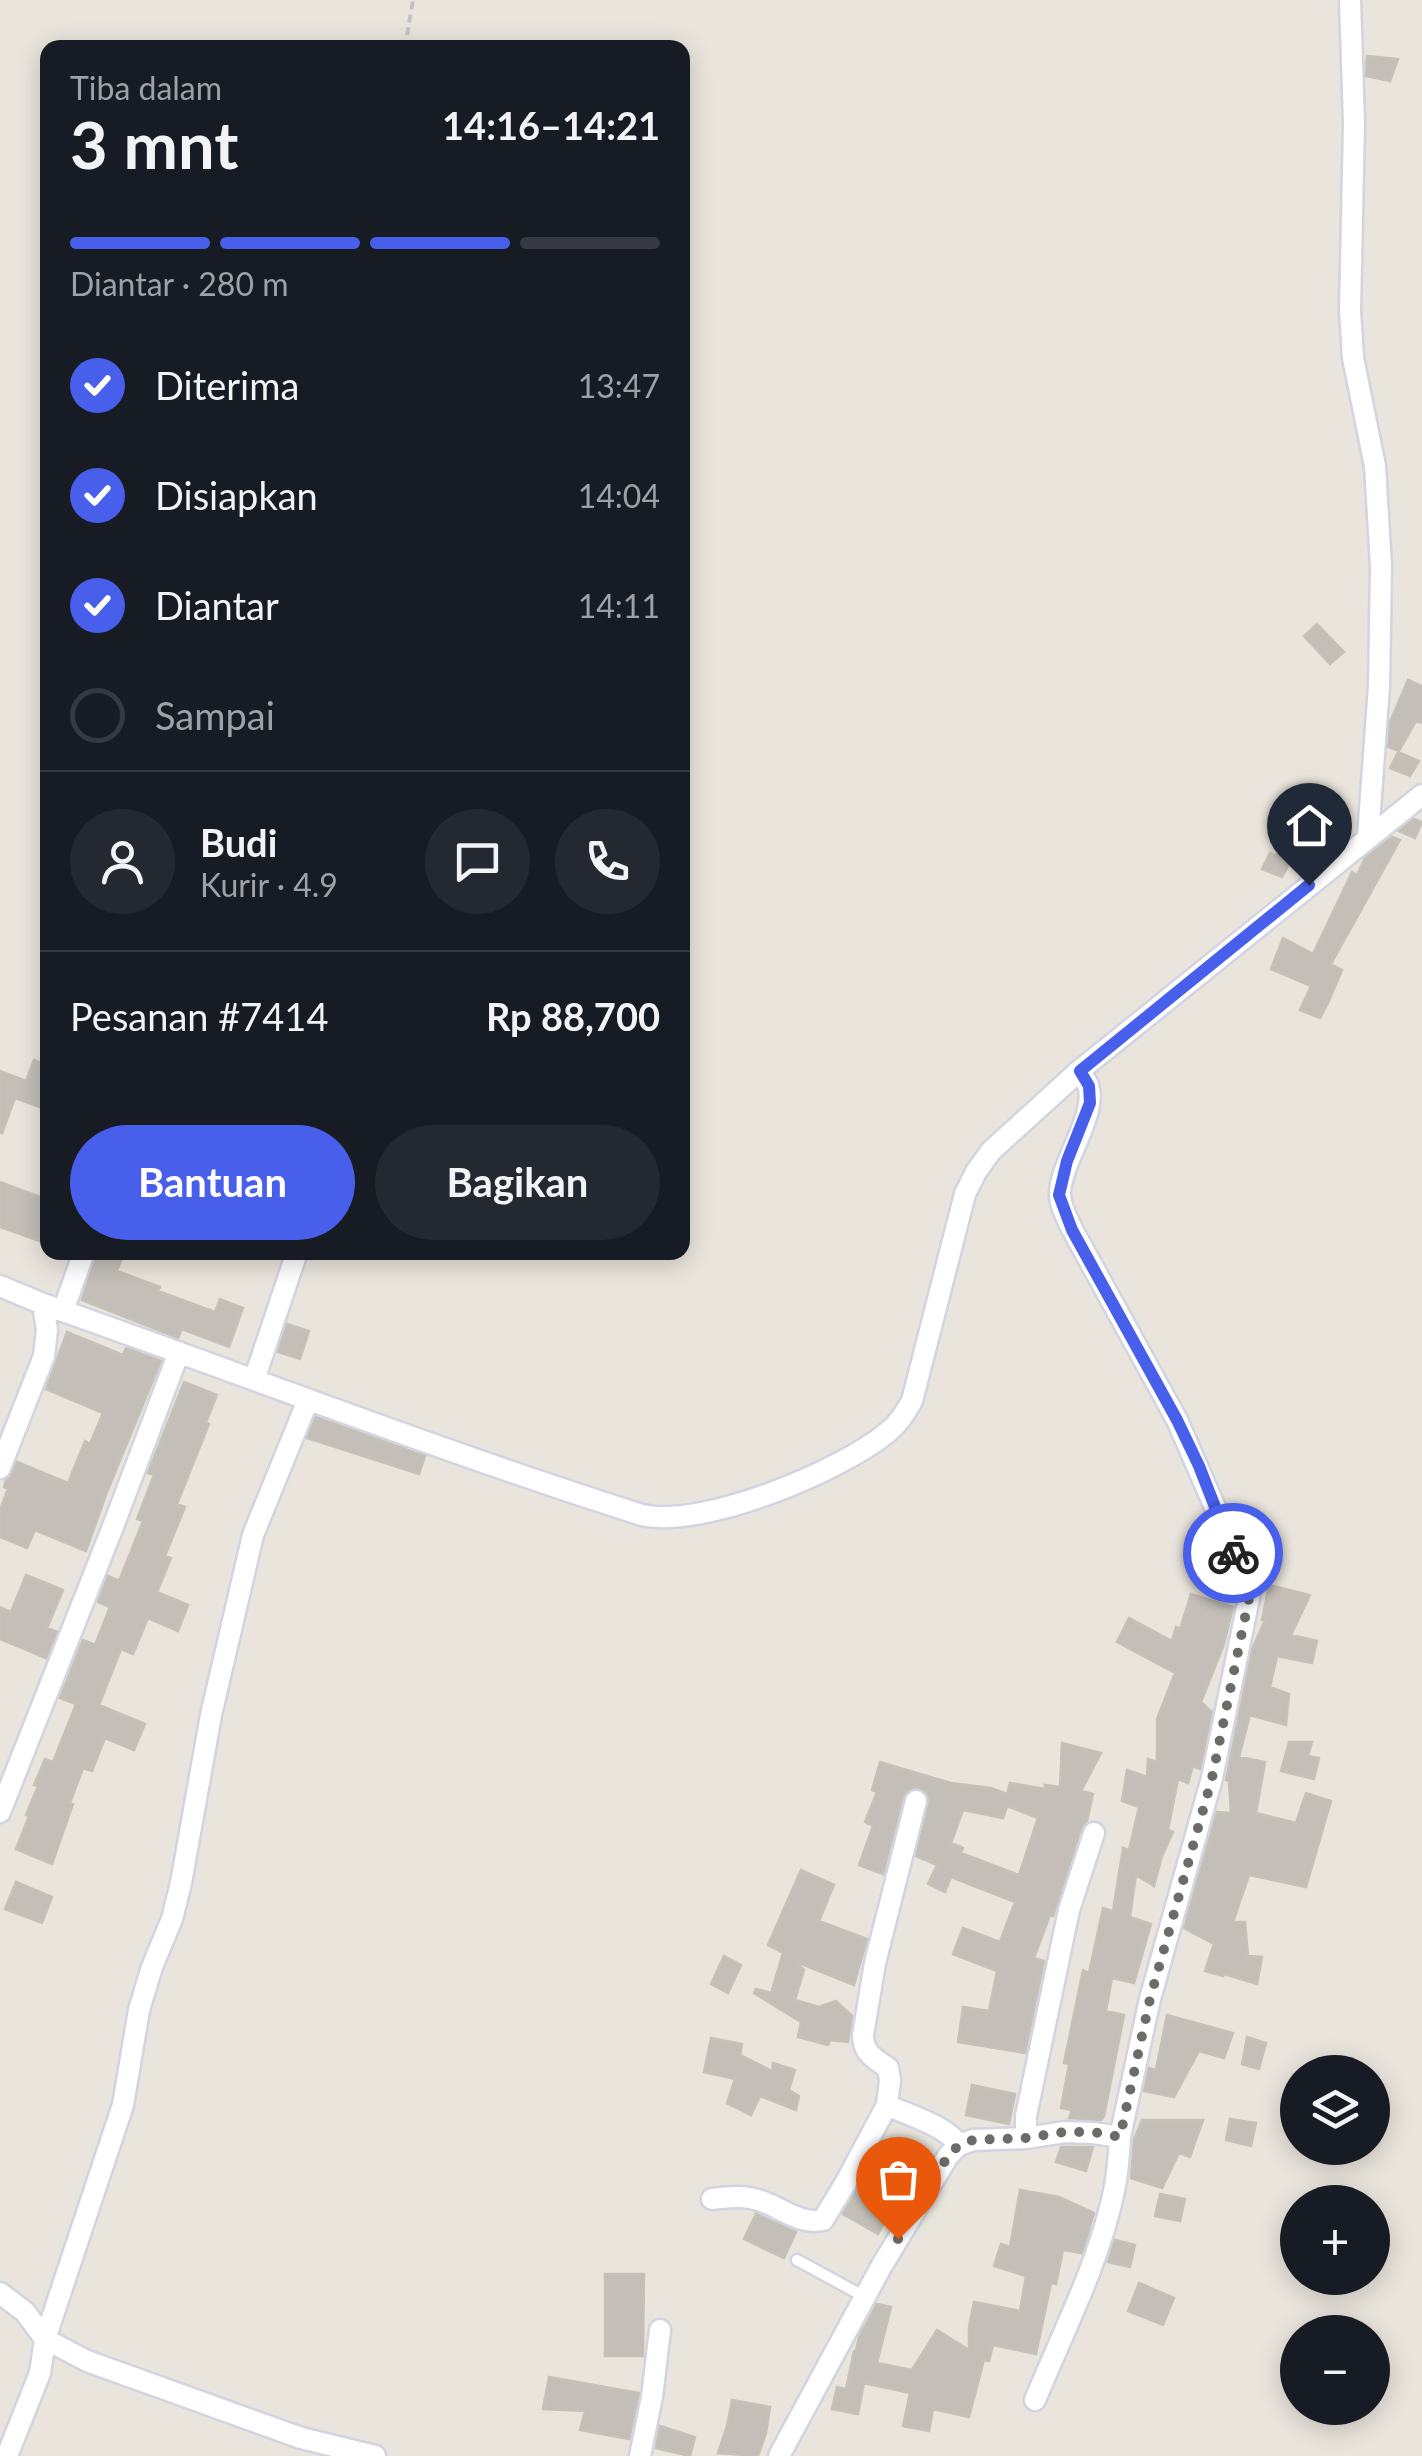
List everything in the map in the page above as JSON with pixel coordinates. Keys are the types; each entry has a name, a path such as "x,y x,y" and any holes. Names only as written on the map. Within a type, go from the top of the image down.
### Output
{"street":[{"path":"1350,0 1354,122 1350,311 1354,358 1375,466 1381,566 1379,686 1368,837"},
{"path":"0,1286 567,1490 666,1518 715,1512 788,1486 861,1451 890,1431 912,1401 966,1194 991,1151 1080,1071 1422,795"},
{"path":"1034,2400 1091,2266 1115,2188 1120,2137 1150,1999 1212,1778 1249,1598 1244,1574 1192,1450 1072,1230 1059,1195 1067,1161 1090,1103 1089,1086 1080,1071"},
{"path":"0,1468 44,1356 53,1308 80,1260"},
{"path":"245,1377 293,1260"},
{"path":"0,1812 179,1352"},
{"path":"7,2456 40,2372 45,2339 123,2105 140,2010 181,1883 211,1715 253,1535 308,1400"},
{"path":"712,2199 744,2196 810,2222 823,2220 887,2104 888,2068 868,2053 863,2034 876,1963 916,1801"},
{"path":"1026,2138 1026,2116 1068,1910 1094,1833"},
{"path":"887,2104 943,2129 959,2145"},
{"path":"779,2456 865,2296 948,2156 959,2145 973,2140 1065,2132 1120,2137"},
{"path":"0,2293 25,2312 45,2339 87,2361 301,2438 374,2456"},
{"path":"640,2456 660,2330"}],"lane":[{"path":"797,2260 865,2296"}],"path":[{"path":"406,40 413,0"}],"building":[{"path":"1367,56 1398,59 1390,81 1366,76"},
{"path":"1317,624 1344,652 1330,664 1304,636"},
{"path":"1408,680 1422,686 1422,723 1416,721 1399,751 1388,747 1390,722"},
{"path":"1398,752 1419,761 1410,776 1390,768"},
{"path":"1414,819 1422,822 1415,838 1399,831"},
{"path":"1292,821 1312,830 1282,877 1262,869 1270,853 1276,856"},
{"path":"1392,837 1400,840 1331,964 1342,970 1328,1003 1320,1018 1300,1010 1311,986 1271,969 1283,938 1313,954 1352,872 1357,875 1365,858"},
{"path":"34,1060 40,1063 40,1107 15,1098 2,1133 0,1071 26,1081"},
{"path":"0,1182 40,1197 40,1241 0,1227"},
{"path":"94,1260 121,1260 117,1271 160,1287 158,1291 215,1312 220,1299 243,1308 229,1347 182,1329 178,1338 82,1300"},
{"path":"287,1324 309,1331 300,1359 278,1352"},
{"path":"67,1332 123,1355 126,1348 161,1361 86,1551 35,1530 27,1548 0,1537 0,1510 8,1489 4,1487 17,1462 68,1483 85,1441 90,1444 103,1413 46,1389"},
{"path":"184,1382 217,1395 177,1504 185,1507 165,1556 171,1558 157,1592 188,1605 178,1631 148,1618 133,1654 121,1649 99,1705 145,1724 134,1750 105,1738 92,1771 83,1768 52,1864 16,1849 38,1786 34,1785 45,1759 53,1762 76,1704 60,1698 83,1640 95,1645 110,1607 98,1602 108,1576 119,1581 143,1521 137,1519 154,1475 148,1473"},
{"path":"316,1417 425,1456 419,1474 307,1438"},
{"path":"26,1575 63,1590 47,1628 57,1632 46,1658 0,1639 0,1607 11,1612"},
{"path":"1269,1585 1310,1595 1291,1635 1317,1641 1312,1663 1277,1656 1270,1687 1289,1694 1286,1725 1250,1715 1239,1757 1265,1762 1256,1813 1296,1823 1306,1793 1331,1801 1306,1887 1249,1875 1233,1922 1245,1922 1248,1956 1262,1957 1257,1984 1205,1971 1214,1944 1184,1928 1217,1812 1231,1813 1226,1780 1252,1650 1265,1620"},
{"path":"1191,1594 1233,1607 1224,1644 1201,1702 1212,1712 1200,1769 1193,1766 1188,1783 1178,1779 1168,1830 1173,1832 1154,1886 1136,1875 1130,1917 1151,1924 1134,1983 1112,1978 1106,2011 1124,2015 1104,2116 1101,2120 1069,2118 1072,2110 1061,2108 1069,2064 1064,2063 1083,1970 1089,1973 1103,1908 1113,1911 1123,1848 1129,1850 1139,1807 1122,1801 1127,1770 1147,1777 1148,1759 1157,1762 1157,1719 1175,1673 1117,1642 1129,1618 1172,1641"},
{"path":"1289,1742 1312,1742 1308,1756 1319,1758 1314,1779 1281,1771"},
{"path":"1062,1743 1101,1753 1081,1791 1093,1794 1087,1821 1034,1958 1044,1961 1025,2053 958,2042 963,2007 989,2011 997,1971 953,1954 963,1928 1000,1942 1015,1902 951,1877 945,1892 928,1884 937,1865 916,1856 929,1803 926,1792 918,1788 907,1791 903,1797 883,1874 859,1865 873,1826 865,1822 877,1792 872,1790 880,1762 951,1783 1007,1794 1010,1783 1045,1789 1045,1785 1060,1787","holes":["1007,1806 1038,1818 1019,1875 961,1853 963,1848 951,1843 963,1810 1003,1818"]},
{"path":"801,1870 834,1885 819,1921 867,1939 854,1985 794,1961 804,1970 795,2000 819,2007 836,2001 852,2016 848,2042 830,2040 828,2045 798,2037 801,2022 754,1993 756,1989 771,1993 783,1953 768,1945"},
{"path":"16,1882 52,1897 42,1923 5,1909"},
{"path":"724,1956 741,1965 728,1993 711,1984"},
{"path":"1167,2015 1233,2033 1224,2058 1199,2051 1174,2097 1144,2091 1149,2068 1156,2070"},
{"path":"1247,2037 1266,2043 1259,2069 1242,2064"},
{"path":"711,2038 742,2044 740,2055 772,2071 773,2063 795,2070 789,2090 799,2096 796,2110 760,2096 751,2115 727,2103 735,2079 704,2072"},
{"path":"972,2085 1015,2094 1009,2124 966,2115"},
{"path":"1230,2119 1256,2123 1251,2146 1226,2140"},
{"path":"1142,2120 1203,2120 1190,2157 1179,2153 1162,2188 1131,2178 1134,2139"},
{"path":"1061,2147 1093,2147 1086,2171 1056,2162"},
{"path":"879,2149 904,2163 882,2204 891,2210 878,2234 843,2214"},
{"path":"1020,2190 1059,2197 1094,2213 1082,2253 1063,2250 1056,2284 1051,2283 1036,2354 993,2345 989,2361 984,2360 969,2417 933,2409 929,2431 903,2426 910,2393 864,2383 858,2414 832,2409 837,2387 846,2389 859,2337 877,2304 891,2307 877,2363 912,2370 937,2330 969,2350 974,2302 1020,2311 1026,2276 994,2266 1001,2244 1010,2247"},
{"path":"1160,2194 1185,2199 1180,2221 1155,2216"},
{"path":"756,2214 796,2232 784,2258 744,2239"},
{"path":"1115,2240 1135,2245 1130,2267 1108,2262"},
{"path":"605,2274 644,2274 643,2356 605,2356"},
{"path":"1139,2283 1174,2298 1163,2325 1128,2311"},
{"path":"549,2377 639,2393 629,2439 580,2430 585,2411 543,2409"},
{"path":"732,2400 770,2407 758,2456 718,2453"},
{"path":"660,2426 695,2437 690,2456 656,2448"}],"way so far":[{"path":"898,2239 948,2156 959,2145 973,2140 1065,2132 1120,2137 1150,1999 1212,1778 1249,1598 1244,1574 1233,1553"}],"route":[{"path":"1233,1553 1177,1420 1072,1230 1059,1195 1067,1161 1090,1103 1089,1086 1080,1071 1309,885"}]}
